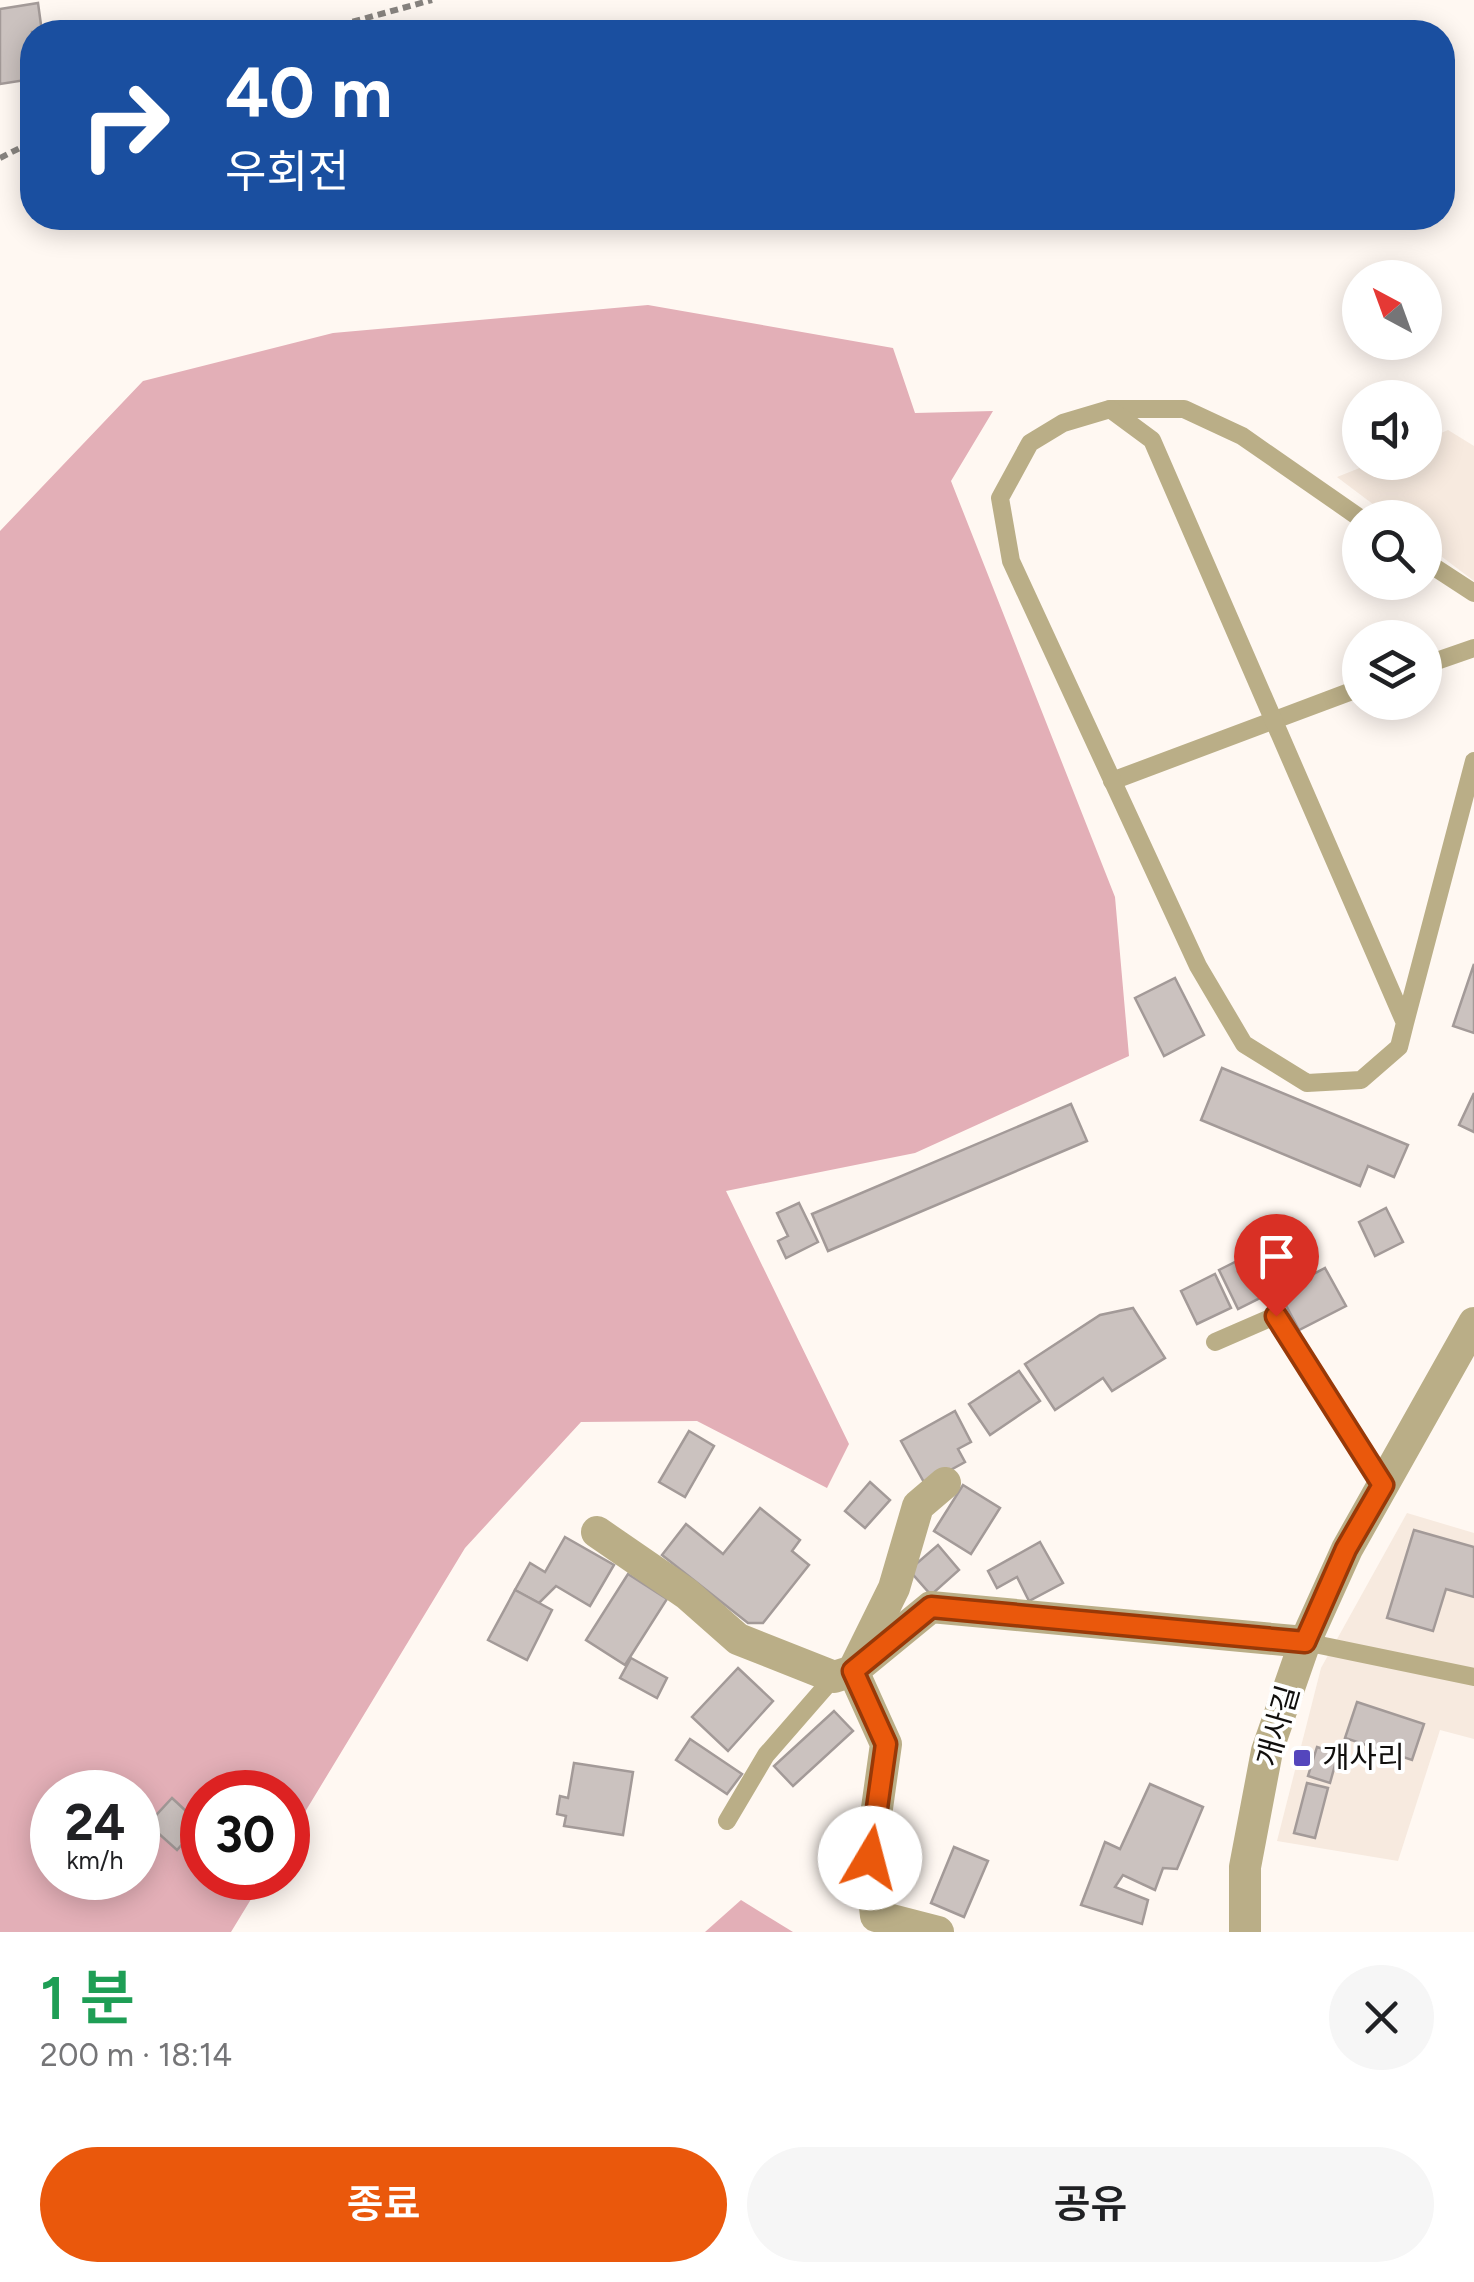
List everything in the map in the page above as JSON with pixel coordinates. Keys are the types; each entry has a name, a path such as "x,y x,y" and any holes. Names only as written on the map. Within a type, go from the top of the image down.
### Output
{"street":[{"name":"개사길","path":"1245,1932 1245,1868 1267,1752 1305,1642 1346,1549 1474,1323"},
{"path":"844,1674 894,1588 918,1506 945,1484"},
{"path":"597,1532 686,1594 738,1639 844,1674 886,1744 870,1858 876,1916 938,1932"},
{"path":"844,1674 931,1607 1305,1642"}],"lane":[{"path":"1342,505 1242,436 1184,409 1110,409 1063,423 1030,444 1000,498 1010,562 1198,966 1244,1044 1307,1083 1361,1080 1399,1047 1474,760"},
{"path":"1110,409 1152,440 1405,1022"},
{"path":"1442,571 1474,593"},
{"path":"1442,659 1474,648"},
{"path":"1112,781 1342,694"},
{"path":"1215,1342 1276,1316 1383,1485"},
{"path":"1305,1642 1474,1677"},
{"path":"727,1821 766,1756 844,1674"}],"path":[{"path":"359,20 432,0"}],"shaded area":[{"path":"648,305 893,348 915,413 993,411 951,481 1115,897 1129,1056 915,1153 726,1191 849,1444 827,1488 697,1421 581,1422 465,1548 310,1804 310,1770 180,1770 180,1900 251,1900 231,1932 0,1932 0,531 143,381 333,333"},
{"path":"1448,430 1474,446 1474,581 1442,557 1442,500 1367,500 1337,477 1442,480 1442,433"},
{"path":"1407,1513 1474,1533 1474,1739 1440,1730 1398,1861 1277,1841 1321,1668"},
{"path":"741,1900 793,1932 705,1932"}],"building":[{"path":"38,3 40,20 20,20 20,81 0,84 0,9"},
{"path":"1474,964 1474,1033 1453,1026"},
{"path":"1175,978 1204,1035 1164,1056 1135,998"},
{"path":"1222,1068 1408,1145 1394,1177 1368,1166 1360,1186 1201,1120"},
{"path":"1474,1093 1474,1132 1459,1125"},
{"path":"1071,1104 1087,1141 828,1251 812,1214"},
{"path":"799,1203 818,1242 786,1258 778,1241 788,1236 777,1213"},
{"path":"1386,1208 1403,1242 1375,1256 1359,1222"},
{"path":"1265,1247 1284,1286 1238,1309 1219,1270"},
{"path":"1325,1268 1346,1306 1299,1330 1279,1292"},
{"path":"1215,1274 1231,1308 1197,1324 1181,1291"},
{"path":"1133,1308 1165,1358 1112,1391 1103,1378 1055,1410 1025,1364 1100,1315"},
{"path":"1019,1371 1040,1401 990,1435 969,1404"},
{"path":"955,1411 971,1442 958,1449 965,1462 925,1484 901,1441"},
{"path":"689,1431 714,1446 685,1497 659,1482"},
{"path":"870,1482 890,1500 865,1528 845,1511"},
{"path":"963,1485 1000,1508 971,1554 934,1531"},
{"path":"760,1508 800,1540 792,1551 809,1565 763,1623 748,1623 662,1555 686,1524 723,1554"},
{"path":"1414,1530 1474,1547 1474,1597 1446,1589 1433,1631 1387,1618"},
{"path":"565,1537 614,1565 590,1606 556,1586 539,1603 515,1590 530,1563 545,1572"},
{"path":"1040,1542 1063,1583 1029,1601 1017,1577 997,1588 988,1571"},
{"path":"938,1545 959,1570 931,1595 909,1570"},
{"path":"628,1574 667,1599 625,1665 586,1640"},
{"path":"515,1590 552,1610 527,1660 488,1640"},
{"path":"631,1658 667,1678 657,1698 620,1678"},
{"path":"738,1668 773,1701 728,1751 692,1717"},
{"path":"1357,1702 1424,1724 1412,1760 1345,1738"},
{"path":"834,1711 853,1731 793,1786 774,1766"},
{"path":"690,1739 742,1774 727,1794 676,1760"},
{"path":"1317,1747 1338,1754 1330,1783 1308,1776"},
{"path":"574,1763 633,1772 623,1835 564,1826 566,1816 557,1814 560,1796 568,1798"},
{"path":"1307,1783 1328,1788 1315,1838 1294,1833"},
{"path":"1150,1784 1203,1807 1177,1869 1163,1868 1155,1890 1123,1875 1115,1887 1148,1900 1142,1924 1081,1905 1105,1842 1120,1849"},
{"path":"172,1798 180,1805 177,1850 160,1835 160,1811"},
{"path":"954,1847 988,1861 964,1917 931,1903"}],"place":[{"name":"개사리","path":"1302,1758"}],"route":[{"path":"870,1858 886,1744 853,1671 931,1607 1305,1642 1346,1549 1383,1485 1276,1316"}]}
